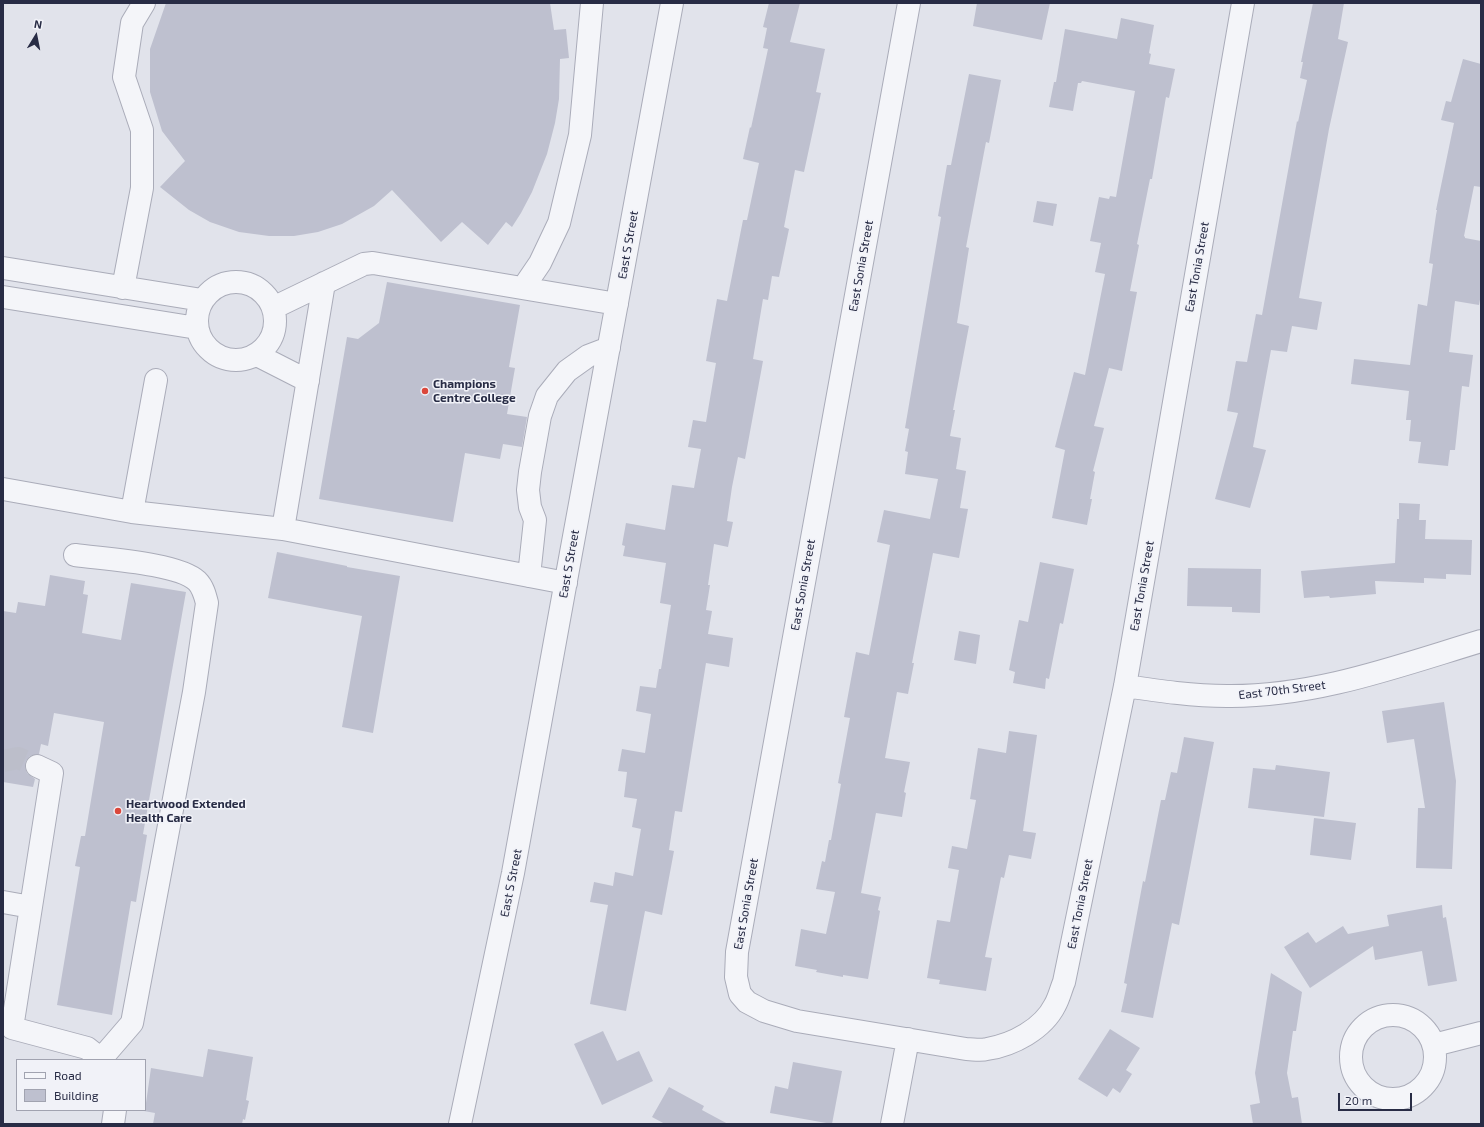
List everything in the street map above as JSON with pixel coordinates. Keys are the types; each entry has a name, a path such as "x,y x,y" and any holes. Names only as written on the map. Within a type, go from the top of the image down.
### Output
{"street":[{"path":"124,288 142,188 142,130 124,77 132,23 144,3"},
{"path":"523,288 540,263 553,237 561,216 580,135 592,3"},
{"name":"East S Street","path":"460,1124 513,873 672,3"},
{"name":"East Sonia Street","path":"908,1039 797,1021 764,1011 747,1002 740,994 736,977 738,944 909,3"},
{"name":"East Tonia Street","path":"908,1039 966,1049 986,1050 1006,1044 1024,1036 1043,1021 1055,1005 1064,982 1125,686 1243,3"},
{"path":"273,308 364,264 373,263 617,304"},
{"path":"3,268 202,300"},
{"path":"233,282 246,283 257,288 267,297 273,308 275,321 273,334 267,346 257,355 245,360 231,361 218,357 207,349 200,339 197,328 197,312 202,300 210,290 221,284 233,282"},
{"path":"283,529 324,283"},
{"path":"3,297 197,328"},
{"path":"529,576 535,520 530,507 528,490 540,416 547,396 567,371 588,356 609,348"},
{"path":"257,355 308,381"},
{"path":"132,512 156,380"},
{"path":"3,489 132,512 283,529 566,583"},
{"path":"37,766 52,773 12,1028 87,1048 101,1059 132,1023 194,692 207,603 204,590 198,582 185,573 164,567 75,555"},
{"name":"East 70th Street","path":"1125,686 1174,693 1227,696 1260,695 1305,690 1355,679 1481,641"},
{"path":"3,902 31,906"},
{"path":"1434,1045 1481,1032"},
{"path":"892,1124 908,1039"},
{"path":"113,1124 115,1111"}],"building":[{"path":"166,3 550,3 554,30 566,29 569,58 560,59 559,99 555,123 547,154 532,192 521,213 512,227 506,222 488,245 462,222 441,242 392,190 374,206 342,224 318,232 294,236 269,236 239,232 210,222 189,210 160,187 185,161 162,131 150,92 150,49"},
{"path":"769,3 800,3 790,42 825,49 816,92 821,93 804,172 795,170 784,227 789,229 779,277 772,276 768,300 763,299 753,359 763,361 745,459 738,457 732,487 727,521 733,522 728,547 714,544 706,610 712,611 708,634 733,638 729,667 706,663 682,812 675,811 669,850 674,851 662,915 645,911 626,1011 590,1004 608,905 590,902 594,882 613,886 615,872 633,876 641,829 632,827 637,799 624,797 627,772 618,771 622,749 645,753 651,714 636,711 640,686 656,688 659,669 661,669 671,605 660,603 666,563 623,556 625,546 622,545 626,523 665,530 672,485 694,488 701,449 688,447 693,420 706,422 716,363 706,361 717,299 727,301 743,220 747,220 759,163 743,159 768,49 763,48 767,28 763,27"},
{"path":"977,3 1050,3 1042,40 973,26"},
{"path":"1313,3 1344,3 1338,39 1348,42 1329,129 1299,298 1322,302 1317,330 1292,326 1287,352 1271,350 1253,447 1266,450 1250,508 1215,499 1238,413 1227,411 1236,361 1247,362 1256,314 1262,315 1297,121 1298,122 1307,80 1300,78 1303,62 1301,62"},
{"path":"1121,18 1154,25 1149,53 1151,54 1149,64 1175,69 1169,98 1166,97 1152,179 1150,179 1137,244 1139,245 1130,291 1137,292 1122,371 1109,368 1094,426 1104,428 1093,471 1095,472 1090,499 1092,499 1087,525 1052,518 1065,450 1055,447 1074,372 1085,375 1105,274 1095,272 1101,243 1090,241 1099,197 1109,199 1110,196 1116,197 1135,91 1082,81 1081,83 1078,83 1073,111 1049,107 1054,82 1056,82 1065,29 1117,39"},
{"path":"1463,59 1481,64 1481,187 1474,186 1464,236 1465,238 1481,241 1481,294 1479,305 1455,301 1449,352 1473,355 1469,387 1462,386 1455,450 1450,450 1448,466 1418,463 1421,442 1409,441 1411,420 1406,420 1409,391 1351,384 1354,359 1410,365 1418,304 1427,306 1433,264 1429,263 1436,210 1454,123 1441,120 1446,101 1451,102"},
{"path":"969,74 1001,80 989,143 986,142 966,247 969,248 957,323 969,326 953,410 955,410 950,436 961,438 956,469 966,471 960,508 968,509 959,558 933,553 912,663 914,663 908,694 897,692 885,758 910,762 904,792 906,793 902,817 876,813 861,893 881,897 878,910 880,911 868,979 843,975 843,977 795,966 801,929 826,934 835,892 816,889 822,861 825,862 829,840 831,840 841,784 838,783 850,718 844,717 856,652 869,655 890,545 877,542 884,510 930,519 938,479 905,474 908,452 905,451 909,429 905,428 941,217 938,216 947,165 951,165"},
{"path":"1037,201 1057,204 1053,226 1033,222"},
{"name":"Champions Centre College","path":"387,282 520,305 509,367 515,368 507,414 527,417 522,447 503,444 500,459 465,453 453,522 319,499 347,337 358,339 379,323"},
{"path":"1399,503 1420,504 1419,520 1426,520 1425,539 1472,540 1471,575 1446,574 1446,579 1424,578 1424,583 1375,581 1376,594 1330,598 1329,596 1304,598 1301,571 1395,563"},
{"path":"277,552 347,567 400,576 373,733 342,727 362,616 268,598"},
{"path":"1040,562 1074,569 1063,624 1060,623 1049,679 1046,678 1045,689 1013,683 1015,672 1009,670 1019,620 1028,622"},
{"path":"1188,568 1261,569 1260,613 1232,612 1232,607 1187,606"},
{"name":"Heartwood Extended Health Care","path":"50,575 85,581 83,594 88,595 82,633 121,640 131,583 186,592 143,834 147,835 136,902 131,901 112,1015 57,1005 80,867 75,866 81,836 85,836 104,722 54,713 48,746 41,744 39,754 30,756 26,761 25,767 27,773 35,779 33,787 3,782 3,611 16,613 18,602 45,606"},
{"path":"959,631 980,635 976,664 954,660"},
{"path":"1444,702 1456,781 1452,869 1416,868 1418,808 1425,808 1414,739 1387,743 1382,711"},
{"path":"1009,731 1037,735 1023,831 1036,833 1031,859 1009,855 1004,878 1001,877 985,957 992,958 986,991 939,984 940,980 927,978 937,920 950,922 959,870 948,868 952,846 967,849 976,800 970,799 978,748 1006,753"},
{"path":"1184,737 1214,742 1179,925 1172,923 1153,1018 1121,1012 1127,984 1124,983 1143,881 1145,882 1161,800 1165,800 1171,772 1177,773"},
{"path":"1276,765 1330,772 1324,817 1248,808 1253,768 1275,770"},
{"path":"1314,818 1356,823 1351,860 1310,855"},
{"path":"1442,905 1443,918 1446,917 1457,981 1428,986 1422,951 1375,960 1373,946 1310,988 1284,947 1308,932 1316,943 1343,926 1348,934 1389,926 1387,915"},
{"path":"1271,973 1302,992 1296,1031 1293,1031 1287,1073 1292,1098 1298,1097 1302,1124 1253,1124 1250,1105 1260,1103 1255,1073"},
{"path":"1110,1029 1140,1048 1126,1070 1132,1074 1120,1093 1113,1088 1107,1097 1078,1079"},
{"path":"603,1031 617,1061 639,1051 653,1081 602,1105 574,1044"},
{"path":"208,1049 253,1057 246,1100 249,1101 245,1120 243,1119 242,1124 153,1124 155,1113 144,1111 146,1111 151,1068 203,1077"},
{"path":"793,1062 842,1071 832,1124 770,1113 775,1086 788,1089"},
{"path":"669,1087 704,1106 702,1110 728,1124 665,1124 652,1117"}],"tunnel":[{"path":"3,761 18,758 37,766"}],"place":[{"name":"Champions Centre College","path":"425,391"},
{"name":"Heartwood Extended Health Care","path":"118,811"}]}
